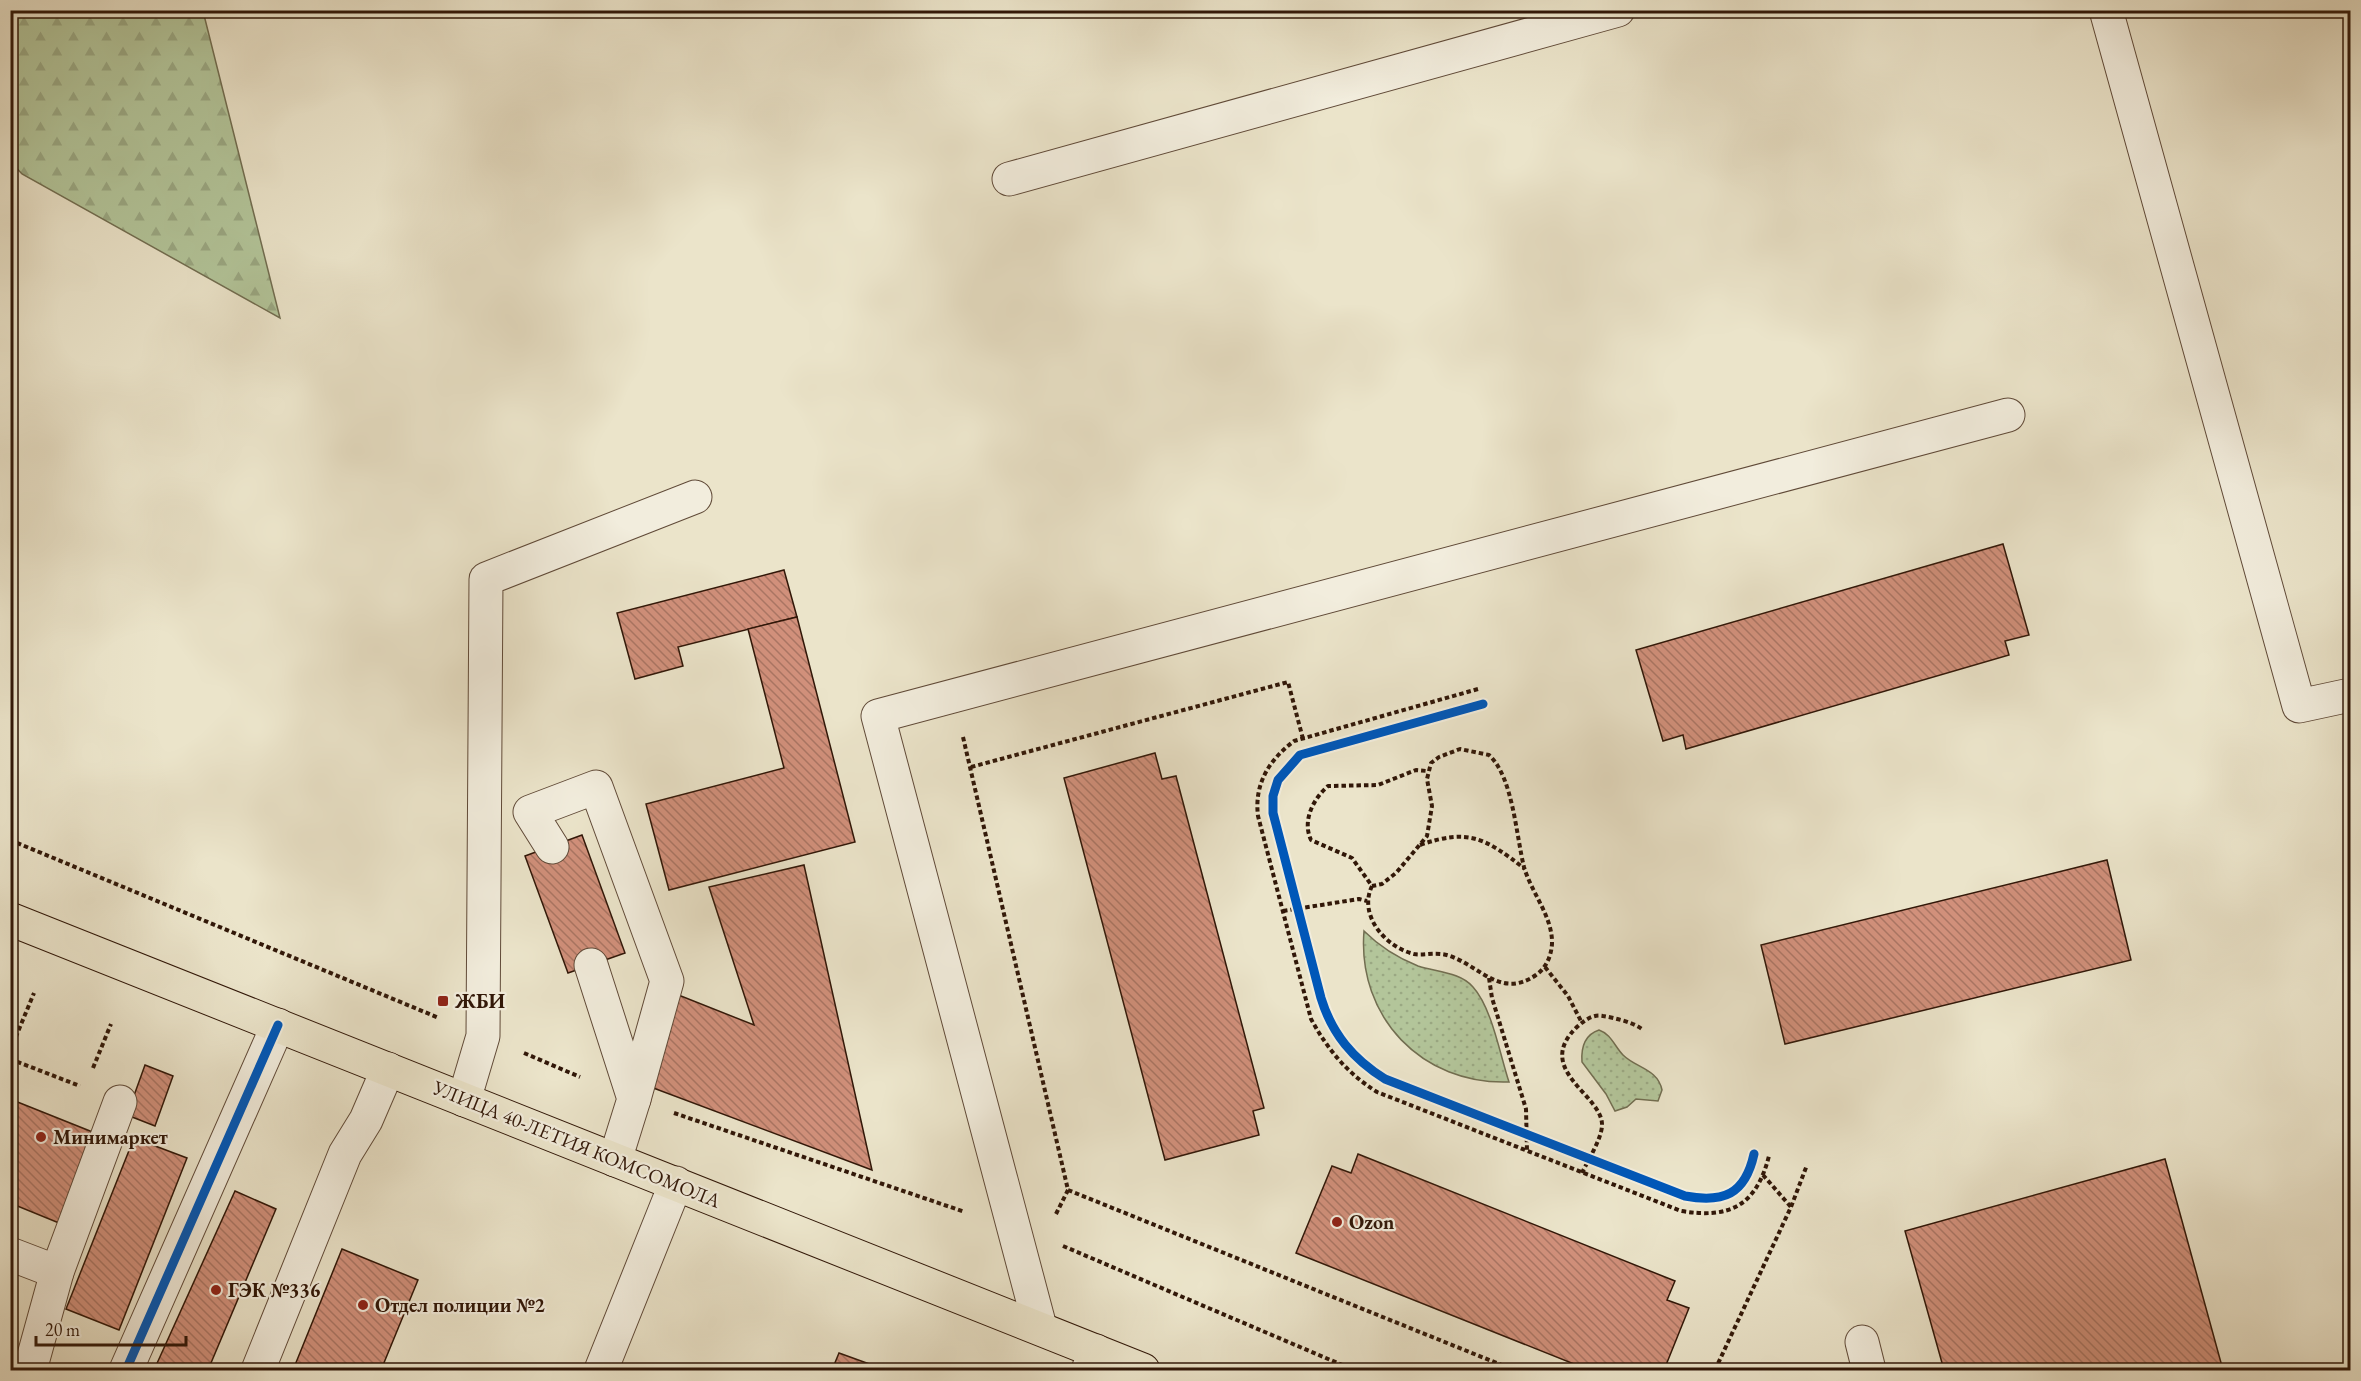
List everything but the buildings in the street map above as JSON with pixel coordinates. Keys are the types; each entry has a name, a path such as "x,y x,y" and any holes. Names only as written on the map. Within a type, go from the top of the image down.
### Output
{"main road":[{"name":"УЛИЦА 40-ЛЕТИЯ КОМСОМОЛА","path":"10,918 908,1277 1040,1327 1092,1361 1143,1371"}],"street":[{"path":"1009,179 1618,10"},
{"path":"2106,10 2300,706 2350,694"},
{"path":"1040,1327 878,716 2008,416"},
{"path":"464,1100 483,1036 486,579 695,497"},
{"path":"552,847 530,812 596,787 667,981 615,1160"},
{"path":"591,965 634,1099"},
{"path":"126,1371 278,1025"},
{"path":"258,1371 345,1154 366,1120 388,1069"},
{"path":"30,1371 57,1272 120,1102"},
{"path":"601,1371 676,1183"},
{"path":"10,1254 57,1272"}],"path":[{"path":"971,766 1288,682 1303,739"},
{"path":"1478,689 1294,741 1271,762 1260,784 1257,803 1258,816 1311,1018 1337,1059 1377,1092 1681,1211 1706,1215 1724,1213 1739,1206 1750,1197 1763,1175 1769,1156"},
{"path":"952,696 971,766 1068,1190 1515,1371"},
{"path":"1453,750 1482,752 1495,761 1503,776 1525,869 1551,931 1551,952 1545,967 1525,982 1507,984 1489,978 1464,961 1446,954 1428,952 1415,954 1392,943 1374,925 1367,901 1372,886 1382,884 1396,873 1427,836 1431,817 1427,771 1438,757 1453,750"},
{"path":"1372,886 1352,858 1311,840 1306,826 1315,801 1323,790 1333,784 1378,785 1416,770 1427,771"},
{"path":"1419,846 1458,835 1497,848 1525,869"},
{"path":"10,840 634,1099 966,1212"},
{"path":"1295,898 1301,920"},
{"path":"1283,911 1359,899 1367,901"},
{"path":"1545,967 1568,996 1582,1023"},
{"path":"1489,978 1492,998 1526,1108 1527,1151"},
{"path":"10,1051 34,993"},
{"path":"1582,1173 1601,1122 1598,1114 1567,1074 1563,1060 1566,1044 1573,1031 1593,1017 1601,1016 1642,1029"},
{"path":"84,1088 111,1024"},
{"path":"10,1059 120,1102"},
{"path":"1516,1130 1537,1139"},
{"path":"1578,1155 1598,1163"},
{"path":"1715,1371 1791,1207 1807,1165"},
{"path":"1763,1175 1791,1207"},
{"path":"1055,1243 1354,1371"}],"green space":[{"path":"11,10 203,11 280,318 22,174 11,162"},
{"path":"1364,931 1382,947 1403,959 1418,966 1455,975 1473,987 1480,996 1495,1032 1509,1082 1478,1080 1449,1072 1423,1058 1401,1040 1384,1017 1371,991 1365,962"},
{"path":"1599,1030 1607,1034 1628,1059 1656,1078 1662,1090 1658,1101 1636,1099 1627,1107 1615,1111 1606,1094 1582,1062 1582,1052 1587,1039"}],"cycle path":[{"path":"1483,704 1300,755 1278,780 1273,796 1273,813 1321,998 1331,1023 1354,1054 1385,1079 1685,1196 1711,1198 1730,1193 1745,1179 1754,1154"},
{"path":"126,1370 278,1025"}],"place":[{"name":"ЖБИ","path":"443,1001"},
{"name":"Минимаркет","path":"41,1137"},
{"name":"Ozon","path":"1337,1222"},
{"name":"ГЭК №336","path":"216,1290"},
{"name":"Отдел полиции №2","path":"363,1305"}]}
